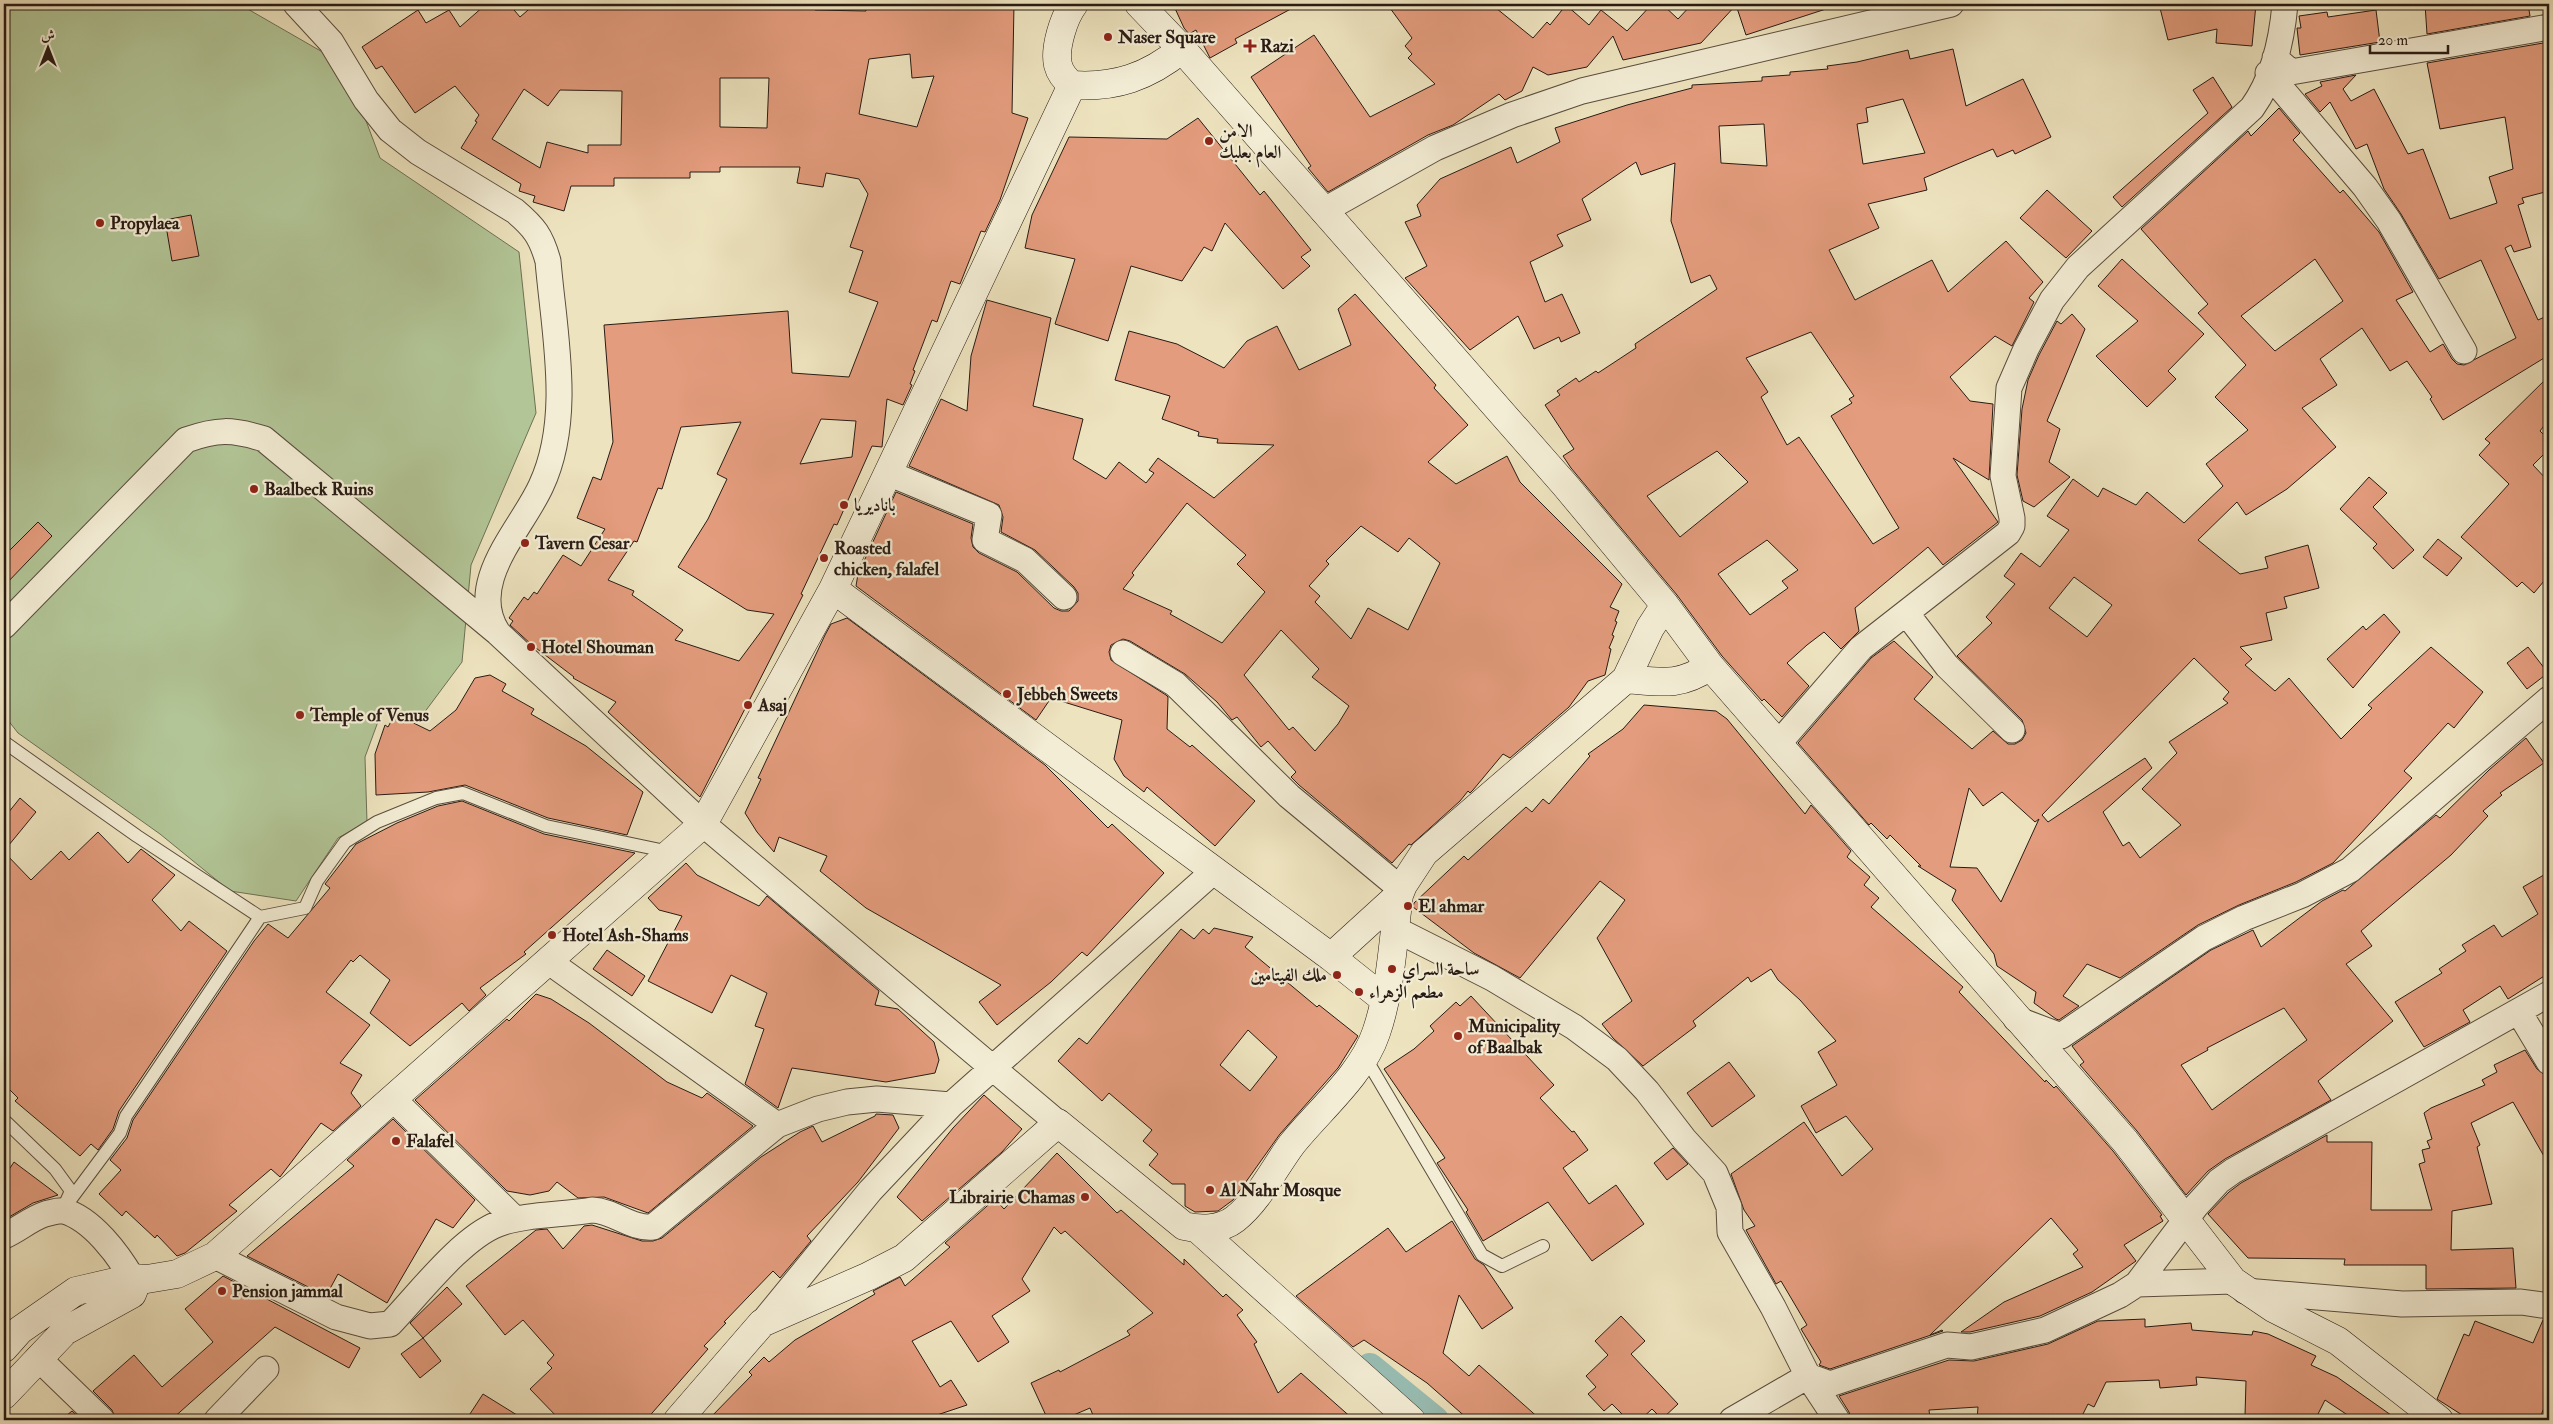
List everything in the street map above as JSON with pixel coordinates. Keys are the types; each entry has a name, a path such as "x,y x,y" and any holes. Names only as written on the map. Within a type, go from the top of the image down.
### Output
{"main road":[{"path":"1074,4 1069,11 1058,51 1058,66 1064,78 1072,85 1116,85 1165,64 1182,49"},
{"path":"1139,4 1182,49 1322,211 1565,485 1665,606 1710,666 2016,1019 2125,1141 2239,1286 2338,1341 2439,1420"},
{"path":"4,1348 20,1330 76,1291 132,1278 147,1279 177,1274 215,1256 703,824 833,589 1072,85"},
{"path":"833,589 1331,957 1385,1000"},
{"path":"1331,957 1400,892 1424,853 1626,679 1650,628 1665,606"},
{"path":"1626,679 1670,683 1686,680 1710,666"},
{"path":"1199,1230 1233,1221 1246,1208 1292,1144 1365,1057 1376,1035 1385,1000 1400,892"},
{"path":"678,1420 762,1323 860,1280 904,1258 1058,1123 1121,1173 1162,1210 1184,1226 1199,1230 1411,1420"},
{"path":"4,1395 38,1358 71,1327 132,1294 134,1289 132,1278"}],"street":[{"path":"296,4 305,4"},
{"path":"296,4 331,42 366,100 390,130 418,152 514,211 528,222 541,238 548,261 561,409 554,451 541,486 512,533 490,582 487,603 489,620 498,633"},
{"path":"1322,211 1435,148 1512,115 1582,91 1950,4"},
{"path":"1778,744 1861,648 1990,550 2008,534 2012,526 2003,476 2010,388 2026,349 2052,300 2078,267 2252,108 2264,92 2280,40 2285,4"},
{"path":"2272,66 2291,72 2549,27"},
{"path":"2272,66 2389,221 2464,351"},
{"path":"4,626 186,440 209,431 238,430 264,439 498,633 703,824 993,1066 1058,1123"},
{"path":"888,473 989,515 986,540 1025,560 1064,597"},
{"path":"1907,614 1947,666 2012,730"},
{"path":"1123,653 1175,684 1289,796 1400,892"},
{"path":"2016,1019 2060,1036 2204,938 2244,918 2302,895 2350,870 2549,699"},
{"path":"762,1323 870,1191 951,1105 1214,871"},
{"path":"1395,929 1492,978 1574,1027 1617,1059 1647,1091 1684,1139 1714,1173 1729,1206 1730,1232 1773,1307 1808,1376 1837,1420"},
{"path":"548,961 777,1125"},
{"path":"1808,1376 1830,1384 1947,1345 1970,1347 2045,1330 2120,1295 2137,1284 2185,1219 2219,1181 2251,1159 2549,994"},
{"path":"2519,1012 2549,1062"},
{"path":"393,1098 515,1219"},
{"path":"215,1256 336,1317 370,1326 390,1324 467,1242 498,1224 515,1219 603,1211 628,1224 642,1228 653,1227 777,1125 818,1109 847,1102 877,1099 951,1105"},
{"path":"4,1236 43,1215 62,1211 77,1218 103,1239 114,1251 132,1278"},
{"path":"2137,1284 2239,1286 2402,1304 2521,1302 2549,1306"},
{"path":"38,1358 102,1420"},
{"path":"217,1420 266,1369"},
{"path":"1732,1420 1808,1376"}],"lane":[{"path":"4,742 137,836 260,917 305,908 317,881 345,842 377,822 436,798 463,793 546,826 671,852"},
{"path":"62,1211 120,1133 126,1116 260,917"},
{"path":"1365,1057 1482,1255 1502,1266 1543,1246"},
{"path":"4,1120 55,1169 71,1191 62,1211"}],"green space":[{"name":"Baalbeck Ruins","path":"4,4 239,4 345,65 380,158 519,252 536,413 471,565 462,662 421,717 383,708 365,757 367,822 338,838 296,901 230,891 160,834 18,733 4,715"}],"building":[{"path":"509,4 520,17 535,4 655,9 654,5 815,4 815,10 866,11 865,4 899,4 900,8 949,4 1014,4 1012,113 1028,118 1000,200 985,232 981,231 960,284 951,281 937,322 932,320 913,370 915,371 910,384 912,385 903,405 887,399 882,447 872,446 837,525 834,524 801,594 803,595 700,797 608,712 616,702 573,678 510,625 513,621 509,618 524,597 528,600 534,592 537,594 563,555 581,566 605,529 577,518 593,477 601,480 613,442 604,325 788,311 792,373 849,377 878,302 849,292 863,251 850,247 868,194 859,179 826,173 823,187 797,183 800,167 720,167 720,172 690,172 690,178 614,178 614,186 571,186 564,211 533,202 535,196 519,191 521,184 461,148 477,122 475,121 479,115 455,86 415,113 382,66 376,69 362,47 418,10 426,23 449,10 460,27 484,6","holes":["910,54 912,78 934,76 917,127 859,114 869,59","720,78 769,78 767,128 720,127","524,89 548,106 560,90 622,91 621,145 588,145 588,153 547,142 540,168 492,139","821,419 856,421 852,457 800,464","741,422 717,474 727,479 708,519 678,567 747,610 774,614 739,661 675,640 683,630 632,595 634,591 608,580 634,541 637,542 658,488 662,489 681,427"]},
{"path":"1173,4 1300,4 1235,39 1237,43 1210,58 1196,30 1189,34 1184,28"},
{"path":"1387,4 1491,4 1533,38 1547,22 1550,25 1566,5 1589,25 1601,10 1627,31 1652,4 1662,4 1678,19 1692,4 1829,4 1829,8 1746,35 1736,5 1701,43 1623,60 1613,36 1587,67 1548,75 1533,67 1522,91 1505,100 1499,94 1453,125 1428,135 1328,192 1308,168 1311,166 1251,77 1314,35 1370,117 1435,84 1408,58 1412,54 1405,46 1412,38"},
{"path":"2159,4 2256,4 2252,46 2216,43 2217,29 2168,40"},
{"path":"2425,4 2528,4 2530,16 2427,34"},
{"path":"2376,10 2380,42 2300,55 2297,28 2301,28 2299,16 2327,12 2328,17"},
{"path":"2549,42 2549,191 2522,198 2524,203 2518,205 2531,247 2514,252 2511,245 2505,248 2538,320 2549,315 2549,355 2443,420 2430,399 2432,397 2407,361 2390,371 2362,328 2320,359 2337,385 2302,408 2336,447 2287,489 2246,515 2237,502 2198,540 2240,574 2268,568 2265,557 2308,545 2319,588 2284,597 2287,608 2266,613 2272,640 2240,647 2252,659 2245,665 2275,691 2289,678 2341,739 2372,708 2368,705 2431,647 2483,692 2454,728 2448,723 2404,771 2412,778 2333,863 2296,882 2239,905 2198,925 2120,978 2087,964 2063,996 2079,1006 2059,1020 2056,1019 2034,1003 2036,992 1997,966 1994,954 1952,900 1956,890 1918,866 1921,866 1890,835 1887,839 1871,823 1869,825 1798,743 1871,658 1894,641 1933,677 1914,699 1972,749 1993,731 2008,744 2015,744 2022,740 2026,733 2022,720 1957,656 1992,623 1986,617 2015,584 2004,576 2021,553 2040,567 2069,530 2047,516 2073,479 2098,497 2103,488 2136,505 2147,492 2184,523 2223,486 2206,464 2248,430 2215,397 2246,365 2198,313 2208,304 2141,229 2248,131 2251,136 2279,108 2300,133 2293,140 2340,193 2343,190 2379,232 2413,292 2396,300 2430,352 2443,344 2457,364 2464,365 2516,338 2481,260 2439,279 2384,189 2367,144 2356,149 2330,102 2320,112 2305,94 2322,86 2320,82 2356,75 2343,89 2351,101 2374,89 2408,154 2423,149 2450,219 2497,203 2489,177 2513,169 2505,117 2440,129 2427,63","holes":["2315,259 2343,301 2275,351 2241,316","2074,577 2112,605 2087,637 2049,608","2194,658 2229,692 2223,699 2228,703 2169,742 2177,753 2142,789 2181,825 2140,858 2129,842 2123,846 2103,812 2152,768 2145,758 2048,822 2042,815","1969,788 1983,806 2002,792 2035,822 2039,819 2001,902 1977,868 1950,867"]},
{"path":"1953,49 1966,106 2023,79 2051,137 2015,154 2013,150 1997,157 1993,149 1924,178 1927,190 1868,204 1879,228 1829,250 1855,300 1932,260 1948,292 2006,241 2043,282 2029,298 2034,302 2012,346 1995,336 1950,377 1970,401 1993,404 1989,480 1953,458 1998,522 1943,565 1928,547 1855,608 1859,631 1841,649 1824,632 1787,663 1809,686 1782,717 1764,699 1762,701 1722,656 1677,595 1571,468 1563,456 1574,449 1545,405 1560,395 1557,391 1576,378 1579,382 1596,371 1598,373 1636,348 1635,344 1717,289 1710,275 1691,283 1671,221 1675,163 1641,175 1636,162 1582,199 1591,220 1557,235 1563,246 1530,262 1545,302 1562,294 1580,333 1561,342 1559,337 1534,349 1518,316 1470,350 1405,278 1427,266 1405,222 1421,216 1417,205 1440,179 1511,147 1517,163 1560,142 1555,128 1627,105 1692,88 1692,85 1762,81 1762,77 1790,75 1790,72 1828,69 1827,66 1857,62 1908,50 1910,59","holes":["1903,99 1925,153 1863,164 1857,124 1868,122 1866,108","1764,124 1767,166 1721,163 1719,126","1811,332 1854,396 1849,399 1852,403 1831,416 1899,528 1873,544 1799,437 1787,445 1761,397 1768,392 1746,358","1717,451 1748,482 1680,537 1647,496","1767,540 1798,570 1782,581 1788,588 1750,615 1718,574"]},
{"path":"2213,77 2232,107 2122,207 2113,197 2208,113 2193,90"},
{"path":"1198,118 1260,195 1264,191 1311,250 1301,257 1310,266 1283,289 1225,223 1212,251 1204,247 1182,281 1131,266 1108,341 1055,324 1075,259 1025,248 1032,215 1069,137 1167,139"},
{"path":"2047,190 2092,231 2066,258 2020,218"},
{"path":"191,215 199,256 172,261 165,220"},
{"path":"2122,259 2204,334 2168,371 2176,379 2147,407 2096,356 2138,321 2098,286"},
{"path":"1355,294 1436,385 1434,388 1468,425 1428,462 1456,484 1507,456 1520,482 1622,584 1610,607 1619,611 1612,635 1614,636 1609,648 1611,649 1605,675 1588,681 1569,707 1510,758 1503,754 1470,793 1468,791 1460,801 1411,845 1409,844 1392,863 1299,785 1291,777 1296,772 1268,741 1261,747 1237,717 1232,720 1217,702 1185,674 1130,641 1123,639 1111,645 1109,652 1111,660 1166,695 1168,697 1167,729 1190,747 1192,745 1255,801 1215,846 1147,787 1144,792 1124,776 1114,759 1122,720 1051,698 1036,720 856,586 858,574 896,492 973,524 971,538 973,547 979,553 1017,572 1054,608 1061,611 1069,611 1078,601 1078,593 1074,587 1035,550 1001,532 1003,517 999,505 909,466 941,399 967,411 971,356 987,300 1051,318 1033,406 1083,419 1073,459 1106,479 1119,462 1146,483 1154,473 1149,470 1158,458 1214,498 1274,445 1217,443 1218,439 1198,436 1199,432 1162,419 1170,396 1115,380 1129,331 1177,344 1224,368 1247,341 1277,326 1299,370 1351,345 1338,309","holes":["1187,503 1246,555 1237,564 1265,592 1222,643 1170,614 1172,611 1123,589 1134,575 1132,573","1361,526 1398,552 1409,538 1440,563 1408,630 1368,608 1351,639 1315,602 1320,596 1309,586 1329,564 1326,561","1281,630 1319,669 1312,677 1349,706 1338,724 1315,751 1293,727 1289,730 1244,675"]},
{"path":"2072,314 2085,329 2047,421 2060,429 2049,462 2070,477 2034,507 2023,501 2017,475 2022,409 2028,380 2039,355 2057,321 2061,324"},
{"path":"2549,376 2549,419 2540,431 2549,440 2549,449 2533,465 2549,482 2549,575 2534,593 2522,582 2517,587 2461,537 2509,484 2479,455 2490,443 2485,439"},
{"path":"2369,477 2387,493 2373,507 2414,550 2393,569 2373,548 2377,544 2340,509"},
{"path":"38,522 52,536 4,586 4,556"},
{"path":"2438,539 2462,558 2447,576 2423,557"},
{"path":"2384,614 2400,632 2353,688 2327,659 2363,626 2366,630"},
{"path":"847,618 1045,765 1108,828 1112,824 1164,873 1087,956 1082,952 1051,982 997,1025 979,1002 1001,985 866,908 820,871 827,856 779,837 774,852 757,832 745,813 761,779 758,778 825,635 831,624"},
{"path":"2528,647 2548,673 2527,689 2507,663"},
{"path":"490,675 506,684 502,691 534,709 531,714 586,746 643,792 627,835 548,818 465,785 428,792 376,795 375,754 385,725 388,727 395,714 430,731 456,710 475,678"},
{"path":"1644,705 1716,711 1727,719 1805,814 1811,805 1851,851 1847,857 1870,877 1864,885 1879,898 1871,907 1963,987 1959,992 2045,1082 2046,1080 2054,1088 2056,1086 2113,1151 2162,1215 2160,1216 2163,1221 2124,1245 2136,1261 2092,1292 2040,1316 1970,1332 1961,1332 2004,1302 2083,1267 2073,1254 2078,1250 2051,1218 1930,1335 1943,1331 1830,1369 1819,1365 1821,1362 1801,1329 1807,1325 1781,1281 1776,1284 1746,1230 1755,1226 1744,1210 1731,1174 1804,1122 1842,1176 1873,1149 1846,1116 1816,1133 1801,1106 1837,1085 1818,1052 1836,1041 1800,1000 1778,980 1771,969 1751,982 1748,977 1693,1021 1696,1026 1643,1066 1613,1038 1602,1024 1632,1001 1597,938 1625,900 1600,881 1520,978 1474,953 1413,907 1414,903 1464,856 1468,860 1526,807 1532,812 1543,799 1549,804 1590,756 1588,754 1623,729"},
{"path":"2526,738 2544,763 2500,793 2502,795 2483,811 2488,816 2451,855 2361,931 2372,946 2346,964 2393,1021 2318,1081 2331,1100 2225,1159 2208,1171 2186,1195 2137,1131 2080,1065 2084,1062 2072,1046 2211,950 2253,930 2261,947 2322,901 2343,890 2345,891 2436,815 2440,818 2489,770","holes":["2284,1008 2307,1040 2212,1110 2181,1065 2208,1050 2207,1048"]},
{"path":"20,798 36,812 4,851 4,818"},
{"path":"462,801 544,834 635,853 524,952 526,954 480,988 486,995 469,1011 462,1003 410,1046 370,1013 390,980 360,955 353,962 351,960 326,992 370,1025 340,1063 362,1075 351,1093 361,1106 333,1131 321,1123 280,1177 271,1169 229,1205 237,1211 185,1253 177,1256 157,1235 155,1238 126,1211 122,1216 99,1194 121,1170 110,1160 127,1138 133,1120 254,941 268,924 288,938 330,888 325,884 356,844 397,823 438,806"},
{"path":"98,832 128,863 141,849 175,875 152,900 181,931 189,921 227,951 119,1111 113,1129 98,1150 91,1144 80,1156 15,1101 18,1098 4,1084 4,852 31,880 61,851 69,860"},
{"path":"686,863 697,875 759,906 767,896 879,991 875,1005 898,1009 934,1042 939,1060 935,1073 886,1082 792,1068 778,1108 745,1084 764,1029 755,1026 767,993 731,975 712,1013 648,981 682,916 659,910 648,898"},
{"path":"2549,872 2549,973 2508,999 2500,986 2463,1010 2470,1022 2424,1047 2395,1002 2442,973 2439,969 2466,951 2462,945 2494,925 2502,937 2538,914 2523,887"},
{"path":"1214,928 1253,937 1245,947 1317,1007 1319,1005 1358,1036 1338,1068 1280,1134 1233,1200 1218,1211 1195,1212 1185,1206 1185,1184 1172,1184 1149,1165 1158,1154 1143,1141 1152,1130 1109,1093 1102,1101 1058,1061 1079,1038 1087,1044 1181,929 1194,939 1203,929 1209,934","holes":["1248,1030 1277,1057 1250,1091 1220,1065"]},
{"path":"607,950 645,976 632,996 593,969"},
{"path":"536,994 551,999 589,1023 667,1082 702,1098 707,1093 753,1126 648,1213 604,1197 578,1198 557,1182 549,1191 530,1195 507,1191 415,1100 507,1019 509,1021"},
{"path":"1471,996 1554,1085 1540,1098 1572,1132 1574,1131 1588,1150 1563,1168 1589,1204 1616,1185 1644,1224 1592,1261 1548,1202 1483,1241 1466,1212 1468,1210 1437,1163 1445,1158 1384,1069 1414,1049 1434,1031 1430,1026 1456,1002 1460,1006"},
{"path":"2525,1050 2537,1069 2545,1075 2549,1084 2549,1165 2513,1102 2471,1123 2480,1145 2477,1147 2492,1204 2452,1211 2451,1250 2513,1248 2516,1288 2426,1289 2426,1265 2344,1265 2345,1259 2248,1258 2208,1214 2229,1192 2241,1183 2327,1135 2327,1142 2372,1142 2371,1210 2432,1210 2419,1164 2425,1162 2422,1150 2430,1148 2427,1141 2432,1139 2424,1113 2431,1108 2485,1085 2482,1080 2497,1072 2494,1065"},
{"path":"1729,1062 1755,1096 1712,1127 1687,1093"},
{"path":"984,1095 1022,1129 1002,1152 922,1221 897,1197 953,1128"},
{"path":"876,1114 893,1115 899,1128 858,1182 807,1236 811,1241 780,1278 773,1271 724,1322 726,1323 704,1346 708,1349 646,1420 560,1420 530,1389 552,1368 547,1363 554,1355 523,1320 505,1335 466,1286 536,1230 547,1229 563,1249 584,1226 592,1225 642,1241 653,1241 662,1238 761,1157 800,1132 813,1126 822,1142"},
{"path":"393,1119 475,1200 453,1228 436,1219 387,1303 338,1274 326,1296 247,1256 354,1166 347,1160"},
{"path":"1673,1148 1688,1164 1667,1180 1654,1163"},
{"path":"1057,1153 1117,1213 1121,1210 1184,1265 1184,1259 1223,1297 1226,1294 1243,1310 1237,1315 1257,1342 1254,1344 1278,1393 1301,1373 1354,1420 1095,1420 1090,1408 1062,1420 1048,1420 1031,1383 1059,1370 1060,1372 1130,1335 1127,1331 1153,1313 1065,1231 1061,1234 1054,1227 1022,1279 1030,1291 992,1316 1009,1342 978,1362 951,1321 912,1341 940,1387 951,1380 967,1405 922,1420 708,1420 752,1375 749,1372 764,1357 769,1362 795,1340 875,1294 873,1291 900,1277 905,1286 950,1247 945,1243 995,1199 1004,1209"},
{"path":"14,1162 58,1195 33,1203 4,1220 4,1177"},
{"path":"1452,1221 1475,1259 1484,1265 1513,1308 1482,1329 1459,1295 1443,1353 1469,1376 1479,1365 1541,1420 1469,1420 1427,1383 1364,1340 1353,1347 1296,1296 1388,1228 1406,1252"},
{"path":"223,1276 360,1348 349,1368 275,1327 171,1420 116,1420 112,1410 93,1391 134,1355 162,1387 213,1342 185,1309"},
{"path":"447,1287 462,1304 423,1338 410,1323"},
{"path":"1621,1316 1645,1341 1631,1354 1678,1404 1662,1419 1652,1409 1640,1420 1628,1420 1612,1404 1604,1411 1588,1394 1596,1387 1586,1376 1608,1355 1595,1341"},
{"path":"2145,1319 2145,1327 2191,1323 2192,1330 2252,1335 2253,1331 2268,1334 2316,1356 2311,1365 2337,1377 2398,1420 2355,1420 2325,1400 2315,1420 2261,1420 2245,1416 2246,1381 2196,1377 2197,1385 2160,1388 2159,1380 2106,1382 2094,1407 2088,1404 2080,1420 1977,1420 1978,1407 1929,1410 1930,1418 1851,1420 1849,1412 1839,1396 1949,1360 1974,1361 2048,1344 2098,1321"},
{"path":"2543,1320 2549,1320 2549,1396 2539,1420 2470,1420 2437,1399 2464,1334 2469,1336 2475,1321 2533,1343"},
{"path":"423,1338 441,1361 420,1378 401,1354"},
{"path":"483,1394 525,1420 466,1420"},
{"path":"72,1411 82,1420 61,1420"}],"waterway":[{"path":"1370,1367 1435,1420"}],"place":[{"name":"Naser Square","path":"1108,37"},
{"name":"Razi","path":"1250,46"},
{"name":"الامن العام بعلبك","path":"1209,141"},
{"name":"Propylaea","path":"100,223"},
{"name":"Baalbeck Ruins","path":"254,489"},
{"name":"باناديريا","path":"844,505"},
{"name":"Tavern Cesar","path":"525,543"},
{"name":"Roasted chicken, falafel","path":"824,558"},
{"name":"Hotel Shouman","path":"531,647"},
{"name":"Jebbeh Sweets","path":"1007,694"},
{"name":"Asaj","path":"748,705"},
{"name":"Temple of Venus","path":"300,715"},
{"name":"El ahmar","path":"1408,906"},
{"name":"Hotel Ash-Shams","path":"552,935"},
{"name":"ساحة السراي","path":"1392,969"},
{"name":"ملك الفيتامين","path":"1337,975"},
{"name":"مطعم الزهراء","path":"1359,992"},
{"name":"Municipality of Baalbak","path":"1458,1036"},
{"name":"Falafel","path":"396,1141"},
{"name":"Al Nahr Mosque","path":"1210,1190"},
{"name":"Librairie Chamas","path":"1085,1197"},
{"name":"Pension jammal","path":"222,1291"}]}
